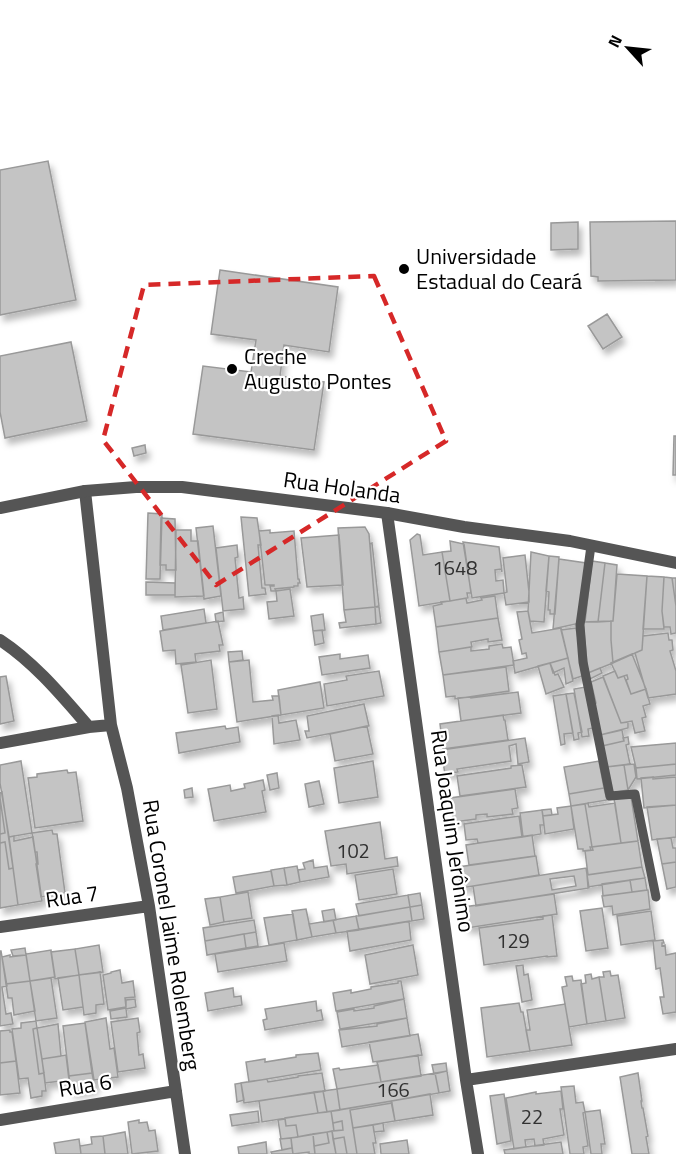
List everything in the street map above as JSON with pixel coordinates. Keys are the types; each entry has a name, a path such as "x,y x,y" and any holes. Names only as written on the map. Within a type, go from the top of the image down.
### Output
{"street":[{"name":"Rua Holanda","path":"0,508 85,491 136,487 182,487 387,513 464,527 570,541 676,563"},
{"name":"Rua Coronel Jaime Rolemberg","path":"85,491 111,725 127,788 149,906 185,1154"},
{"name":"Rua Joaquim Jerônimo","path":"387,513 478,1154"},
{"path":"0,640 47,680 89,727"},
{"path":"0,743 111,725"},
{"name":"Rua 7","path":"0,927 149,906"},
{"path":"466,1080 676,1049"},
{"name":"Rua 6","path":"0,1120 176,1091"}],"lane":[{"path":"591,546 580,625 584,662 610,796 635,794 656,897"}],"highlighted area":[{"path":"374,276 446,441 216,585 103,440 144,285"}],"building":[{"path":"48,161 76,300 0,315 0,170"},
{"path":"676,221 676,280 598,281 598,277 591,276 590,222"},
{"path":"578,222 578,249 551,250 551,223"},
{"path":"220,270 338,287 329,352 284,345 280,376 324,382 314,450 193,434 203,366 251,372 256,340 211,334"},
{"path":"607,314 622,337 603,349 588,326"},
{"path":"71,342 87,421 5,438 0,412 0,356"},
{"path":"674,436 676,436 676,475 673,475"},
{"path":"145,445 146,453 134,456 132,448"},
{"path":"148,513 162,514 160,579 146,579"},
{"path":"241,517 257,518 261,545 258,545 262,588 265,588 266,594 249,596"},
{"path":"161,518 175,519 176,570 166,570 166,565 160,565"},
{"path":"213,526 221,596 204,599 196,528"},
{"path":"365,527 369,534 375,607 344,610 338,528"},
{"path":"176,530 191,530 191,541 198,541 204,596 175,597"},
{"path":"270,530 270,533 294,531 300,583 298,586 271,591 270,586 274,585 265,585 259,531"},
{"path":"417,534 420,535 423,555 442,552 450,601 419,606 410,540"},
{"path":"339,535 343,585 307,587 301,538"},
{"path":"450,541 464,544 471,593 467,593 468,598 450,601 442,552 451,551"},
{"path":"463,542 499,547 502,572 501,569 495,570 496,581 503,580 504,593 472,598"},
{"path":"372,543 379,606 375,607 370,544"},
{"path":"237,545 238,557 235,558 239,598 243,597 244,609 223,611 216,548"},
{"path":"531,552 549,556 544,622 530,621 528,611"},
{"path":"525,555 529,602 506,605 504,593 507,592 503,558"},
{"path":"549,556 559,557 555,614 550,614 548,610 549,592 546,591"},
{"path":"559,559 586,563 580,623 553,629"},
{"path":"592,561 605,563 598,622 585,622"},
{"path":"605,563 617,565 613,621 598,622"},
{"path":"617,574 647,576 642,650 613,663 611,621 613,621"},
{"path":"647,576 664,577 662,611 664,629 643,629"},
{"path":"664,577 672,578 676,606 676,633 671,634 670,627 664,627 662,611"},
{"path":"672,578 676,578 676,606"},
{"path":"146,582 175,583 175,595 146,595"},
{"path":"290,589 294,616 269,619 267,602 277,601 276,591"},
{"path":"495,596 498,618 436,627 433,606 442,604 441,602 466,598 467,603"},
{"path":"375,607 376,624 340,628 339,623 346,622 344,610"},
{"path":"375,607 379,607 381,623 376,624"},
{"path":"204,609 206,623 163,630 161,616"},
{"path":"528,611 532,633 561,628 568,658 515,673 513,661 527,658 526,653 522,654 517,612"},
{"path":"223,612 224,621 216,622 215,614"},
{"path":"323,614 325,630 313,631 311,616"},
{"path":"498,618 502,640 488,642 488,639 471,642 472,647 439,652 436,627"},
{"path":"218,621 223,645 219,645 220,651 195,654 196,662 176,664 175,650 163,651 160,631"},
{"path":"611,621 613,663 588,673 583,622"},
{"path":"576,628 585,675 573,679 561,630"},
{"path":"322,630 324,643 315,645 313,631"},
{"path":"668,633 669,640 672,640 673,650 670,651 676,671 676,694 648,698 635,653 642,650 643,636"},
{"path":"502,644 503,648 511,647 514,665 443,675 439,652 471,647 471,651 489,649 489,646"},
{"path":"242,651 243,660 229,662 228,652"},
{"path":"340,654 340,659 368,655 370,668 322,675 319,657"},
{"path":"632,654 646,689 631,694 626,680 627,675 618,678 611,663"},
{"path":"568,658 573,681 566,684 564,668 553,673 550,663"},
{"path":"211,660 217,709 188,713 181,665"},
{"path":"249,660 253,702 273,700 272,696 279,696 281,715 237,722 229,662"},
{"path":"550,663 564,687 546,694 538,666"},
{"path":"506,667 509,691 455,699 455,696 446,697 443,675"},
{"path":"600,668 602,673 590,679 588,673"},
{"path":"379,671 384,696 327,706 324,684 347,680 346,676"},
{"path":"615,671 618,678 624,676 631,694 646,689 650,704 643,706 646,717 642,718 645,731 635,733 632,721 621,723 603,676"},
{"path":"6,676 14,721 0,724 0,677"},
{"path":"603,677 621,723 628,722 628,728 600,735 591,682"},
{"path":"320,682 324,708 281,715 278,690"},
{"path":"585,687 593,728 588,729 589,736 582,737 574,689"},
{"path":"518,692 521,713 461,721 458,698"},
{"path":"574,693 582,732 578,733 579,739 574,740 566,694"},
{"path":"566,694 573,733 564,734 565,744 561,745 553,696"},
{"path":"364,704 369,726 307,738 305,731 309,731 307,716"},
{"path":"278,715 279,723 296,720 300,740 274,744 272,716"},
{"path":"503,715 508,740 443,749 440,724"},
{"path":"225,726 226,729 238,727 240,742 179,753 176,733"},
{"path":"367,726 373,754 335,761 330,734"},
{"path":"622,730 624,741 602,746 600,735"},
{"path":"628,737 629,744 626,745 630,764 606,767 602,746 624,741 623,738"},
{"path":"525,738 529,762 518,764 516,744 509,746 511,761 457,769 458,772 445,774 441,750"},
{"path":"676,743 676,764 636,768 631,747"},
{"path":"21,761 32,833 9,837 0,783 0,765"},
{"path":"373,761 378,797 339,803 334,768"},
{"path":"599,761 604,788 569,794 564,767"},
{"path":"634,764 636,777 628,790 624,765"},
{"path":"676,764 676,775 637,779 636,768"},
{"path":"522,765 526,787 460,796 457,776"},
{"path":"624,765 628,790 611,793 606,767"},
{"path":"67,770 68,773 76,772 83,821 35,828 28,778 37,777 37,774"},
{"path":"277,773 279,788 270,790 267,775"},
{"path":"653,777 653,779 676,777 676,805 644,808 641,778"},
{"path":"263,780 265,790 262,791 266,812 214,821 208,789 230,785 231,791 245,788 244,784"},
{"path":"319,781 324,804 309,807 305,784"},
{"path":"192,788 193,797 185,798 184,790"},
{"path":"604,788 607,800 571,806 569,794"},
{"path":"515,789 518,808 512,809 513,814 487,817 487,814 476,815 476,819 454,822 450,798"},
{"path":"2,792 13,868 9,869 5,842 0,843 0,834 5,833 0,798"},
{"path":"631,797 638,841 621,843 614,799"},
{"path":"0,798 5,833 0,834"},
{"path":"588,803 589,807 615,803 621,843 592,847 585,804"},
{"path":"585,804 592,847 590,847 591,850 583,851 583,849 578,849 571,806"},
{"path":"676,805 676,837 652,840 647,807"},
{"path":"571,806 574,829 545,834 543,816 558,814 557,808"},
{"path":"551,809 552,815 543,816 542,810"},
{"path":"542,810 544,825 540,825 541,834 523,837 520,813"},
{"path":"519,816 522,837 478,843 477,839 466,840 464,824"},
{"path":"380,822 385,859 397,857 398,866 347,874 346,864 331,866 325,831"},
{"path":"52,830 53,834 57,834 65,893 41,897 36,864 38,864 37,852 35,852 32,833"},
{"path":"532,835 535,856 469,865 466,845"},
{"path":"14,836 14,841 33,837 42,901 18,905 9,837"},
{"path":"671,838 673,848 676,848 676,862 662,864 657,839"},
{"path":"638,841 642,867 588,875 585,851 593,850 592,847"},
{"path":"5,842 9,869 13,868 18,905 0,908 0,843"},
{"path":"536,856 539,875 461,888 458,867"},
{"path":"313,860 314,868 327,866 329,877 300,882 298,870 305,869 303,863"},
{"path":"676,862 676,887 667,889 662,864"},
{"path":"297,866 300,882 287,885 284,868"},
{"path":"642,867 645,878 588,887 587,875"},
{"path":"284,868 287,885 274,886 271,870"},
{"path":"586,868 589,888 476,906 473,886","holes":["574,876 576,886 552,890 550,879"]},
{"path":"393,869 397,894 359,900 355,875"},
{"path":"271,871 274,886 236,893 233,877"},
{"path":"645,878 647,890 632,892 630,880"},
{"path":"630,880 632,892 603,896 602,884"},
{"path":"648,890 650,909 613,915 612,906 604,907 602,896"},
{"path":"248,892 252,918 224,922 220,897"},
{"path":"420,893 422,905 410,907 408,895"},
{"path":"554,894 557,914 467,928 464,907"},
{"path":"408,895 410,907 359,916 356,904"},
{"path":"220,897 224,922 210,925 205,899"},
{"path":"422,905 424,919 412,921 410,907"},
{"path":"410,907 412,921 359,930 356,916"},
{"path":"602,908 608,948 586,951 580,911"},
{"path":"306,909 312,937 297,940 292,911"},
{"path":"334,909 336,920 324,922 322,911"},
{"path":"651,911 655,940 621,945 617,916"},
{"path":"293,914 297,940 269,945 264,918"},
{"path":"552,915 557,956 484,965 479,928 543,919 543,916"},
{"path":"356,916 359,930 336,933 333,920"},
{"path":"254,920 256,932 205,941 203,928"},
{"path":"333,920 336,933 312,937 309,924"},
{"path":"409,921 411,940 350,951 347,931"},
{"path":"256,932 258,946 246,948 244,934"},
{"path":"244,934 246,948 207,955 205,941"},
{"path":"663,940 662,946 665,945 666,955 676,953 676,1012 663,1014 660,997 664,997 660,968 656,969 653,941"},
{"path":"284,943 287,961 218,972 215,954"},
{"path":"99,945 103,972 79,975 75,949"},
{"path":"413,945 418,975 370,984 365,955"},
{"path":"25,948 26,955 13,956 11,950"},
{"path":"75,949 79,975 55,979 51,952"},
{"path":"51,950 55,977 30,981 26,954"},
{"path":"0,951 7,986 2,987 6,1014 11,1013 13,1024 0,1026"},
{"path":"10,955 10,957 26,955 30,981 6,984 2,957"},
{"path":"523,965 524,975 528,974 532,1000 522,1002 516,966"},
{"path":"120,970 122,983 133,981 135,997 125,998 126,1007 108,1010 103,975"},
{"path":"610,971 611,976 618,975 625,1018 606,1021 599,977 604,977 603,972"},
{"path":"100,972 104,1004 96,1005 96,1013 84,1015 79,975"},
{"path":"591,974 592,979 599,977 606,1021 587,1024 581,984 586,983 585,975"},
{"path":"79,975 83,1007 63,1010 58,978"},
{"path":"572,976 573,981 581,980 587,1024 569,1027 562,987 567,986 565,977"},
{"path":"51,978 57,1018 36,1021 30,981"},
{"path":"30,981 35,1011 14,1015 12,998 8,998 6,984"},
{"path":"401,981 404,999 336,1011 333,993 351,990 351,993 398,983"},
{"path":"233,988 234,997 241,996 242,1005 208,1011 205,993"},
{"path":"135,999 136,1007 126,1009 126,1000"},
{"path":"404,999 407,1018 340,1029 337,1012 374,1008 374,1006"},
{"path":"316,1001 317,1011 321,1010 323,1020 265,1030 263,1020 267,1019 265,1009"},
{"path":"519,1003 521,1012 523,1012 530,1051 487,1057 481,1008"},
{"path":"565,1004 572,1045 530,1051 526,1030 530,1030 527,1010"},
{"path":"126,1008 127,1017 111,1019 110,1011"},
{"path":"106,1018 110,1049 114,1048 118,1077 94,1080 85,1022"},
{"path":"138,1018 139,1055 143,1054 145,1068 118,1072 111,1022"},
{"path":"407,1018 410,1036 342,1047 339,1030 377,1026 377,1024"},
{"path":"36,1021 37,1028 33,1029 39,1074 44,1073 46,1091 42,1091 42,1096 31,1098 28,1078 19,1079 12,1029 21,1028 21,1023"},
{"path":"85,1023 92,1073 69,1076 63,1026"},
{"path":"58,1024 61,1056 42,1059 37,1028"},
{"path":"37,1028 44,1073 39,1074 33,1029"},
{"path":"10,1030 16,1061 0,1063 0,1031"},
{"path":"418,1034 422,1055 373,1062 369,1042"},
{"path":"318,1053 321,1070 249,1082 246,1062 265,1059 265,1062"},
{"path":"66,1055 69,1080 45,1083 42,1059"},
{"path":"418,1055 421,1076 381,1082 377,1062"},
{"path":"16,1061 20,1093 0,1095 0,1063"},
{"path":"446,1063 447,1071 434,1074 432,1065"},
{"path":"378,1065 381,1082 337,1089 333,1069"},
{"path":"447,1071 450,1091 439,1093 435,1073"},
{"path":"92,1073 95,1088 71,1092 69,1076"},
{"path":"322,1073 325,1091 244,1103 241,1083 267,1079 268,1082"},
{"path":"435,1073 439,1093 340,1110 337,1089"},
{"path":"638,1073 649,1154 632,1154 620,1077"},
{"path":"241,1083 244,1100 237,1102 235,1084"},
{"path":"574,1086 576,1103 583,1102 585,1112 583,1113 588,1146 583,1147 584,1154 570,1154 561,1087"},
{"path":"337,1089 340,1110 327,1112 323,1091"},
{"path":"323,1091 327,1112 318,1113 314,1092"},
{"path":"561,1091 563,1109 560,1109 564,1135 543,1139 544,1145 535,1146 534,1139 525,1140 526,1147 514,1149 506,1098 536,1092 536,1094"},
{"path":"314,1092 318,1113 262,1122 259,1101"},
{"path":"430,1094 433,1115 395,1121 391,1101"},
{"path":"504,1094 511,1141 497,1144 490,1096"},
{"path":"391,1101 392,1103 350,1110 357,1154 347,1154 344,1137 333,1139 332,1131 343,1130 342,1121 333,1123 331,1111"},
{"path":"392,1103 395,1121 353,1128 350,1110"},
{"path":"600,1110 605,1144 601,1144 602,1154 591,1154 585,1112"},
{"path":"258,1111 259,1122 232,1126 230,1115"},
{"path":"331,1111 334,1131 298,1137 296,1125 286,1126 285,1118"},
{"path":"285,1119 286,1126 296,1125 298,1137 281,1139 278,1120"},
{"path":"139,1120 139,1123 147,1122 149,1131 155,1130 158,1151 132,1154 128,1122"},
{"path":"342,1121 343,1130 334,1131 333,1123"},
{"path":"383,1123 384,1131 374,1132 373,1125"},
{"path":"373,1125 375,1154 357,1154 353,1128"},
{"path":"332,1131 336,1154 315,1154 314,1146 329,1143 327,1132"},
{"path":"125,1132 128,1154 105,1154 103,1136"},
{"path":"327,1132 329,1143 314,1146 313,1134"},
{"path":"313,1134 315,1154 309,1154 309,1152 293,1154 291,1138"},
{"path":"103,1136 105,1154 81,1154 80,1146 92,1144 91,1137"},
{"path":"344,1137 347,1154 336,1154 333,1139"},
{"path":"291,1138 292,1148 282,1150 280,1139"},
{"path":"79,1139 81,1154 56,1154 54,1143"},
{"path":"407,1140 409,1154 381,1154 380,1144"},
{"path":"266,1142 267,1154 239,1154 238,1147"},
{"path":"561,1142 563,1154 505,1154 504,1150"},
{"path":"292,1148 293,1154 272,1154 271,1152"}],"place":[{"name":"Universidade Estadual do Ceará","path":"404,269"},
{"name":"Creche Augusto Pontes","path":"232,369"}]}
